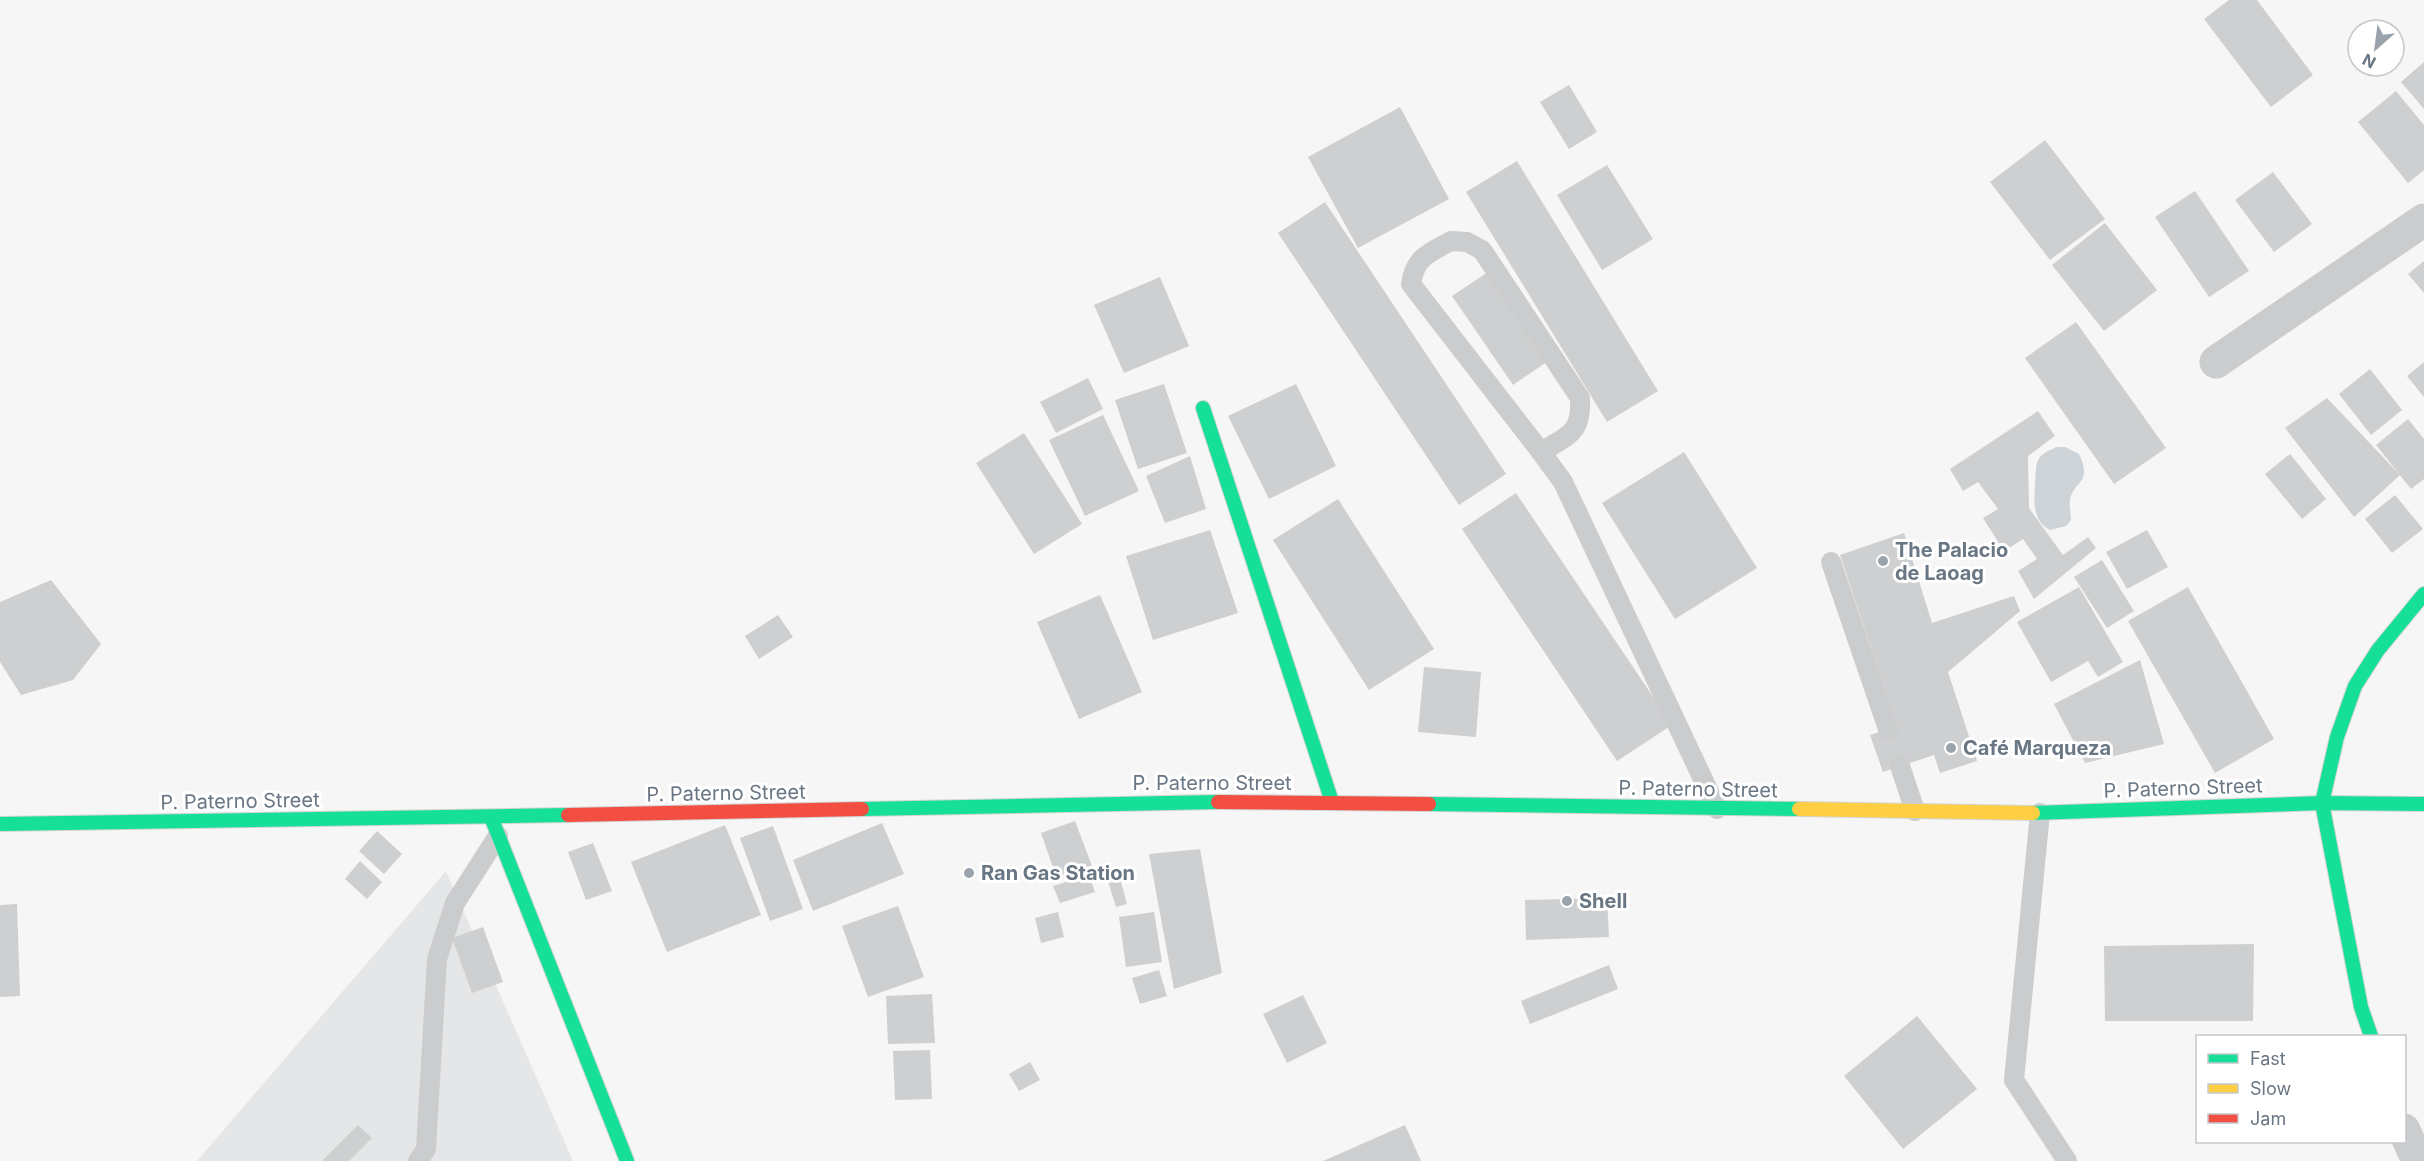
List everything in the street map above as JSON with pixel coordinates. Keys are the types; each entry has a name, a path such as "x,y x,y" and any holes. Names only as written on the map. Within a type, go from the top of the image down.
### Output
{"main road":[{"path":"1203,408 1332,802"},
{"path":"2371,1035 2361,1007 2322,803 2337,737 2355,686 2378,650 2424,594"},
{"name":"P. Paterno Street","path":"0,824 494,826 1161,802 1332,802 2040,813 2322,803 2424,804"},
{"path":"494,826 627,1161"}],"street":[{"path":"2216,362 2424,220"},
{"path":"2406,1134 2418,1161"}],"lane":[{"path":"1540,452 1575,431 1581,413 1580,398 1482,250 1467,242 1451,241 1420,259 1413,272 1411,284 1563,482 1717,809"},
{"path":"1831,562 1888,729"},
{"path":"1900,766 1915,811"},
{"path":"2040,813 2013,1080 2067,1161"},
{"path":"426,1157 437,959 455,903 494,826"}],"shaded area":[{"path":"2057,447 2065,447 2079,454 2084,471 2070,500 2071,520 2066,526 2050,530 2040,521 2035,510 2036,469 2042,455"},
{"path":"446,871 573,1161 197,1161"}],"building":[{"path":"2229,0 2257,0 2313,75 2271,107 2204,19"},
{"path":"2424,62 2424,109 2401,82"},
{"path":"1569,85 1597,132 1569,149 1540,102"},
{"path":"2396,91 2424,125 2424,170 2408,183 2358,122"},
{"path":"1400,107 1449,199 1358,248 1308,157"},
{"path":"2045,140 2105,219 2050,260 1990,182"},
{"path":"1517,161 1658,391 1607,422 1466,192"},
{"path":"1607,165 1653,239 1602,270 1557,195"},
{"path":"2273,172 2312,224 2274,252 2235,200"},
{"path":"2195,191 2249,271 2209,297 2155,217"},
{"path":"1325,202 1506,474 1459,505 1278,233"},
{"path":"2105,223 2157,290 2104,331 2052,265"},
{"path":"2424,261 2424,293 2408,274"},
{"path":"1491,270 1551,359 1513,385 1452,296"},
{"path":"1160,277 1189,346 1124,373 1094,305"},
{"path":"2076,322 2166,448 2114,484 2025,358"},
{"path":"2424,362 2424,397 2407,376"},
{"path":"2370,369 2402,410 2371,435 2339,394"},
{"path":"1088,378 1103,409 1056,433 1040,402"},
{"path":"1164,384 1187,453 1138,469 1115,400"},
{"path":"1296,384 1336,466 1269,499 1228,416"},
{"path":"2327,398 2400,475 2354,517 2285,428"},
{"path":"2038,411 2055,436 2028,456 2029,508 2063,555 2088,537 2096,548 2034,599 2018,571 2037,559 2023,539 2004,551 1983,518 1998,509 1978,482 1963,491 1950,469"},
{"path":"1103,415 1139,491 1085,516 1049,440"},
{"path":"2408,419 2424,439 2424,479 2411,489 2376,445"},
{"path":"1024,433 1082,524 1034,554 976,463"},
{"path":"1684,452 1757,568 1675,619 1602,503"},
{"path":"2290,454 2326,499 2302,519 2265,474"},
{"path":"1190,456 1206,509 1165,523 1146,476"},
{"path":"1516,493 1672,725 1617,761 1462,529"},
{"path":"2395,495 2423,529 2392,553 2365,519"},
{"path":"1338,499 1434,649 1369,690 1273,540"},
{"path":"1210,530 1238,613 1153,640 1126,556"},
{"path":"2147,530 2168,567 2127,589 2106,552"},
{"path":"1904,533 1932,623 2014,596 2020,611 1948,672 1977,761 1940,773 1934,755 1883,772 1870,735 1897,726 1840,555"},
{"path":"2102,560 2134,611 2107,628 2074,577"},
{"path":"51,580 101,644 73,680 21,695 0,662 0,602"},
{"path":"2079,587 2123,662 2098,677 2088,661 2051,682 2017,622"},
{"path":"2188,587 2274,739 2215,773 2128,621"},
{"path":"1100,595 1142,692 1079,719 1037,622"},
{"path":"778,615 793,637 759,659 745,636"},
{"path":"2140,660 2164,744 2085,763 2054,704"},
{"path":"1424,667 1481,672 1476,737 1418,732"},
{"path":"1075,821 1092,866 1057,879 1041,833"},
{"path":"882,823 904,874 813,911 793,860"},
{"path":"725,825 761,915 667,952 631,862"},
{"path":"773,826 803,909 770,921 740,838"},
{"path":"377,831 402,854 384,874 359,851"},
{"path":"593,843 612,891 586,900 568,852"},
{"path":"1200,849 1222,973 1174,989 1149,854"},
{"path":"360,861 382,882 367,899 345,879"},
{"path":"1118,871 1127,904 1116,907 1106,875"},
{"path":"1089,875 1095,892 1060,903 1053,886"},
{"path":"1607,898 1609,937 1526,940 1525,900"},
{"path":"17,904 20,996 0,997 0,905"},
{"path":"898,906 924,977 868,997 842,926"},
{"path":"1058,912 1064,937 1041,943 1035,918"},
{"path":"1154,912 1162,962 1126,967 1119,917"},
{"path":"483,927 503,982 472,993 452,938"},
{"path":"2254,944 2253,1021 2105,1021 2104,946"},
{"path":"1609,965 1618,989 1530,1024 1521,1001"},
{"path":"1159,970 1167,996 1140,1004 1132,978"},
{"path":"932,994 935,1043 888,1044 886,996"},
{"path":"1303,995 1327,1043 1287,1063 1263,1014"},
{"path":"1917,1016 1977,1089 1903,1149 1844,1076"},
{"path":"930,1050 932,1099 895,1100 893,1051"},
{"path":"1030,1062 1040,1080 1019,1091 1009,1074"},
{"path":"358,1125 372,1138 349,1161 322,1161"},
{"path":"1405,1125 1421,1161 1323,1161"}],"traffic: fast":[{"path":"1203,408 1332,802"},
{"path":"2371,1035 2361,1007 2322,803 2337,737 2355,686 2378,650 2424,594"},
{"path":"862,809 1218,802"},
{"path":"2033,813 2322,803 2424,804"},
{"path":"1429,804 1799,809"},
{"path":"0,824 568,815"},
{"path":"491,817 627,1161"}],"traffic: slow":[{"path":"1799,809 2033,813"}],"traffic: jam":[{"path":"1218,802 1429,804"},
{"path":"568,815 862,809"}],"place":[{"name":"The Palacio de Laoag","path":"1883,561"},
{"name":"Café Marqueza","path":"1951,748"},
{"name":"Ran Gas Station","path":"969,873"},
{"name":"Shell","path":"1567,901"}]}
